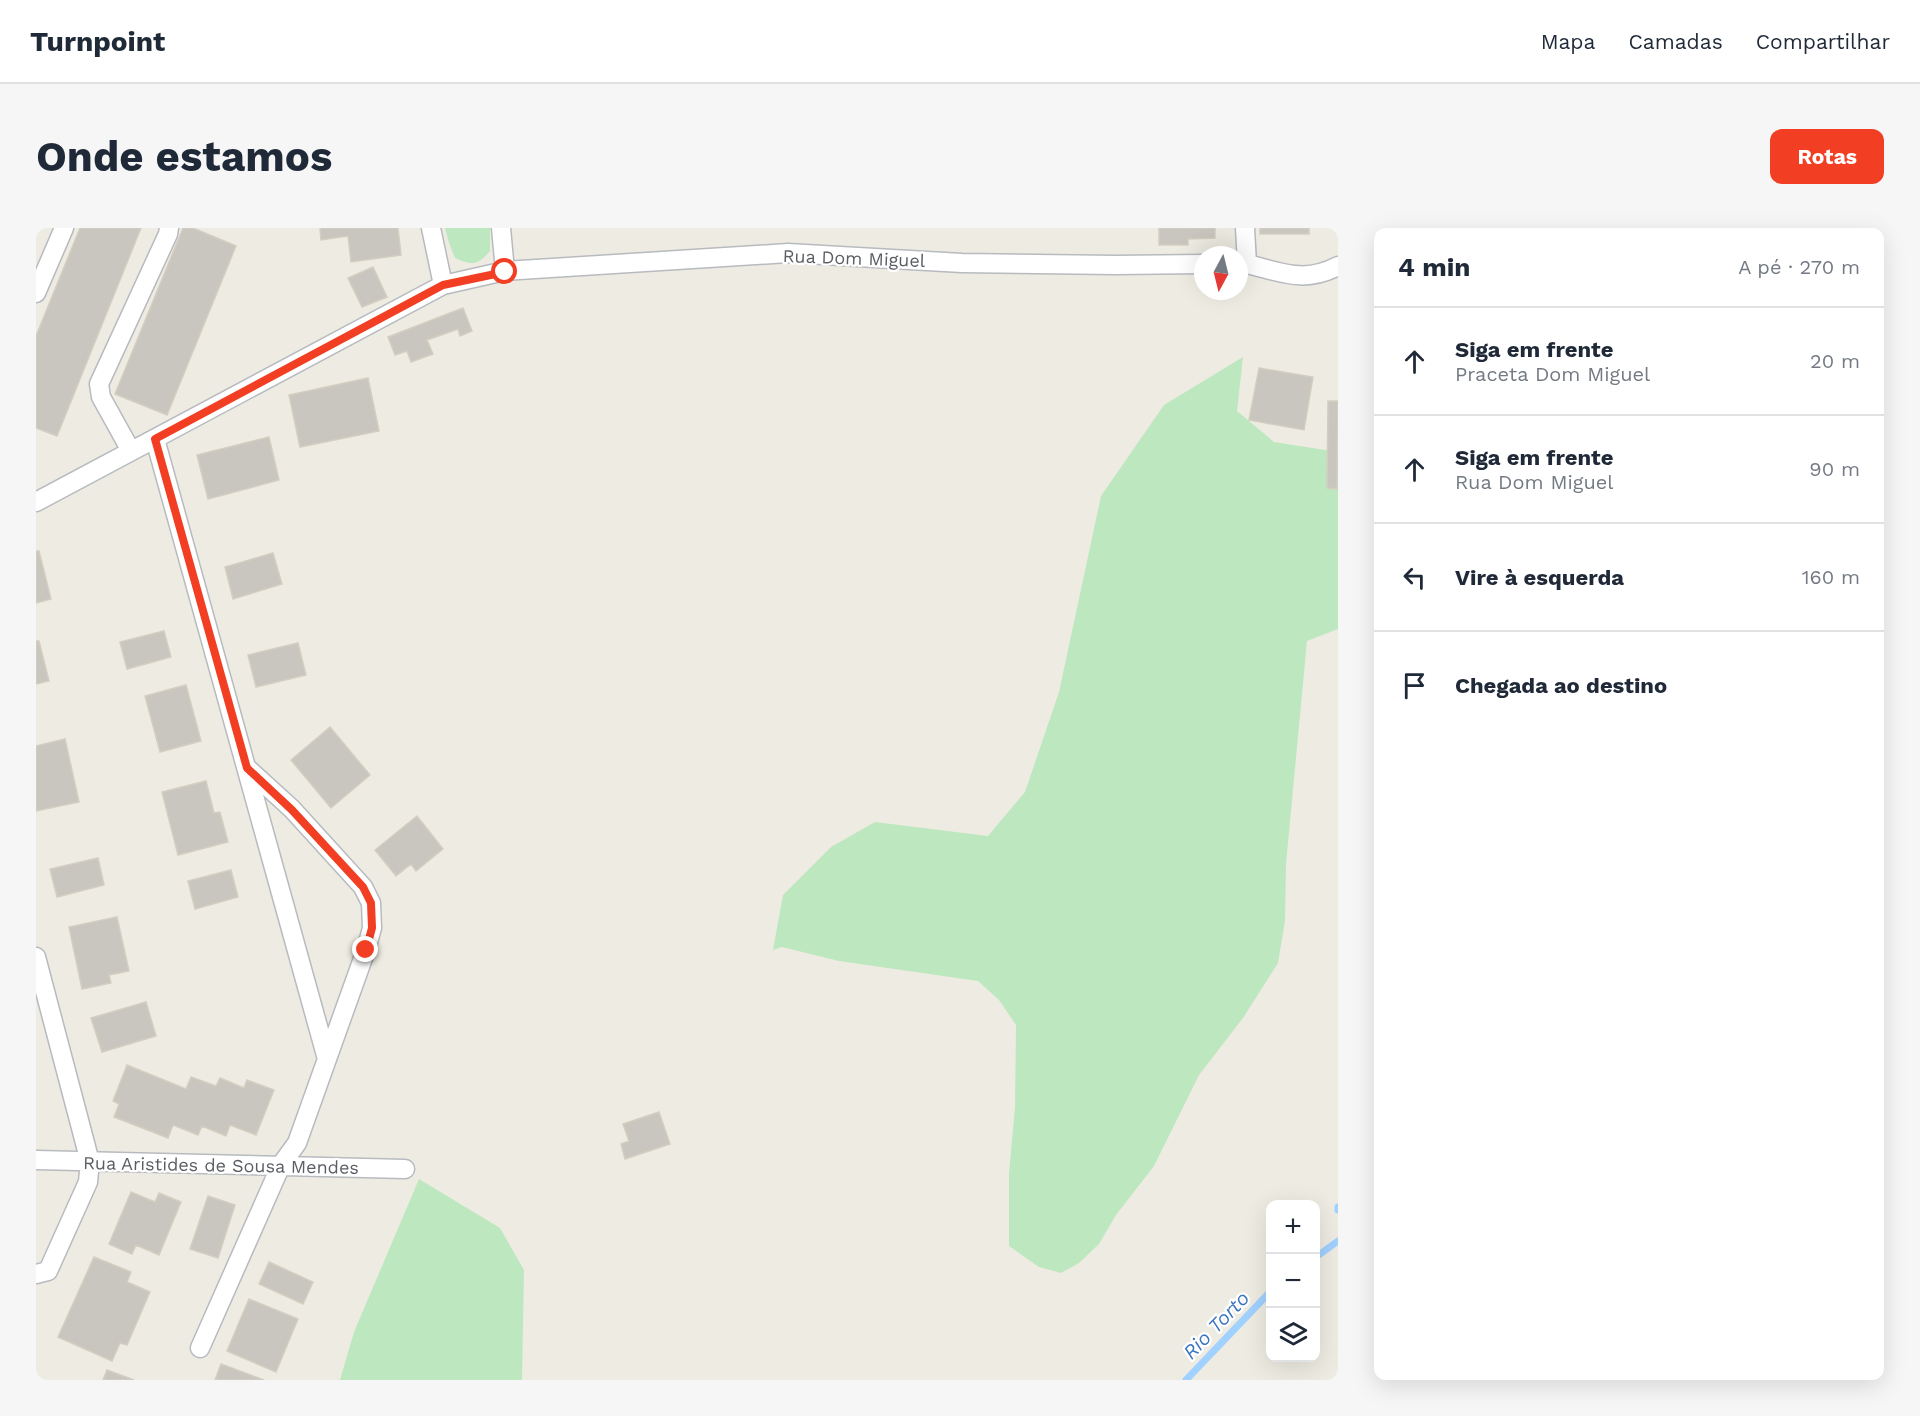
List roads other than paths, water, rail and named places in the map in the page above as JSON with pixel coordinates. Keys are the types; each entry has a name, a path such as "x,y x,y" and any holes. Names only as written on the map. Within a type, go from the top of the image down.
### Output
{"street":[{"path":"36,293 64,228"},
{"path":"131,451 101,397 99,384 169,228"},
{"path":"36,502 443,285 431,228"},
{"path":"501,228 505,272"},
{"path":"1244,246 1245,228"},
{"name":"Rua Dom Miguel","path":"443,285 505,272 788,254 962,263 1194,264"},
{"path":"1248,265 1298,277 1323,274 1338,266"},
{"path":"155,439 327,1059"},
{"path":"200,1348 281,1165 297,1143 372,928 371,903 363,887 292,810 247,768"},
{"path":"36,957 90,1162 88,1182 48,1270 36,1274"},
{"name":"Rua Aristides de Sousa Mendes","path":"36,1160 405,1169"}],"waterway":[{"name":"Rio Torto","path":"1320,1254 1338,1241"},
{"name":"Rio Torto","path":"1186,1380 1266,1296"}]}
